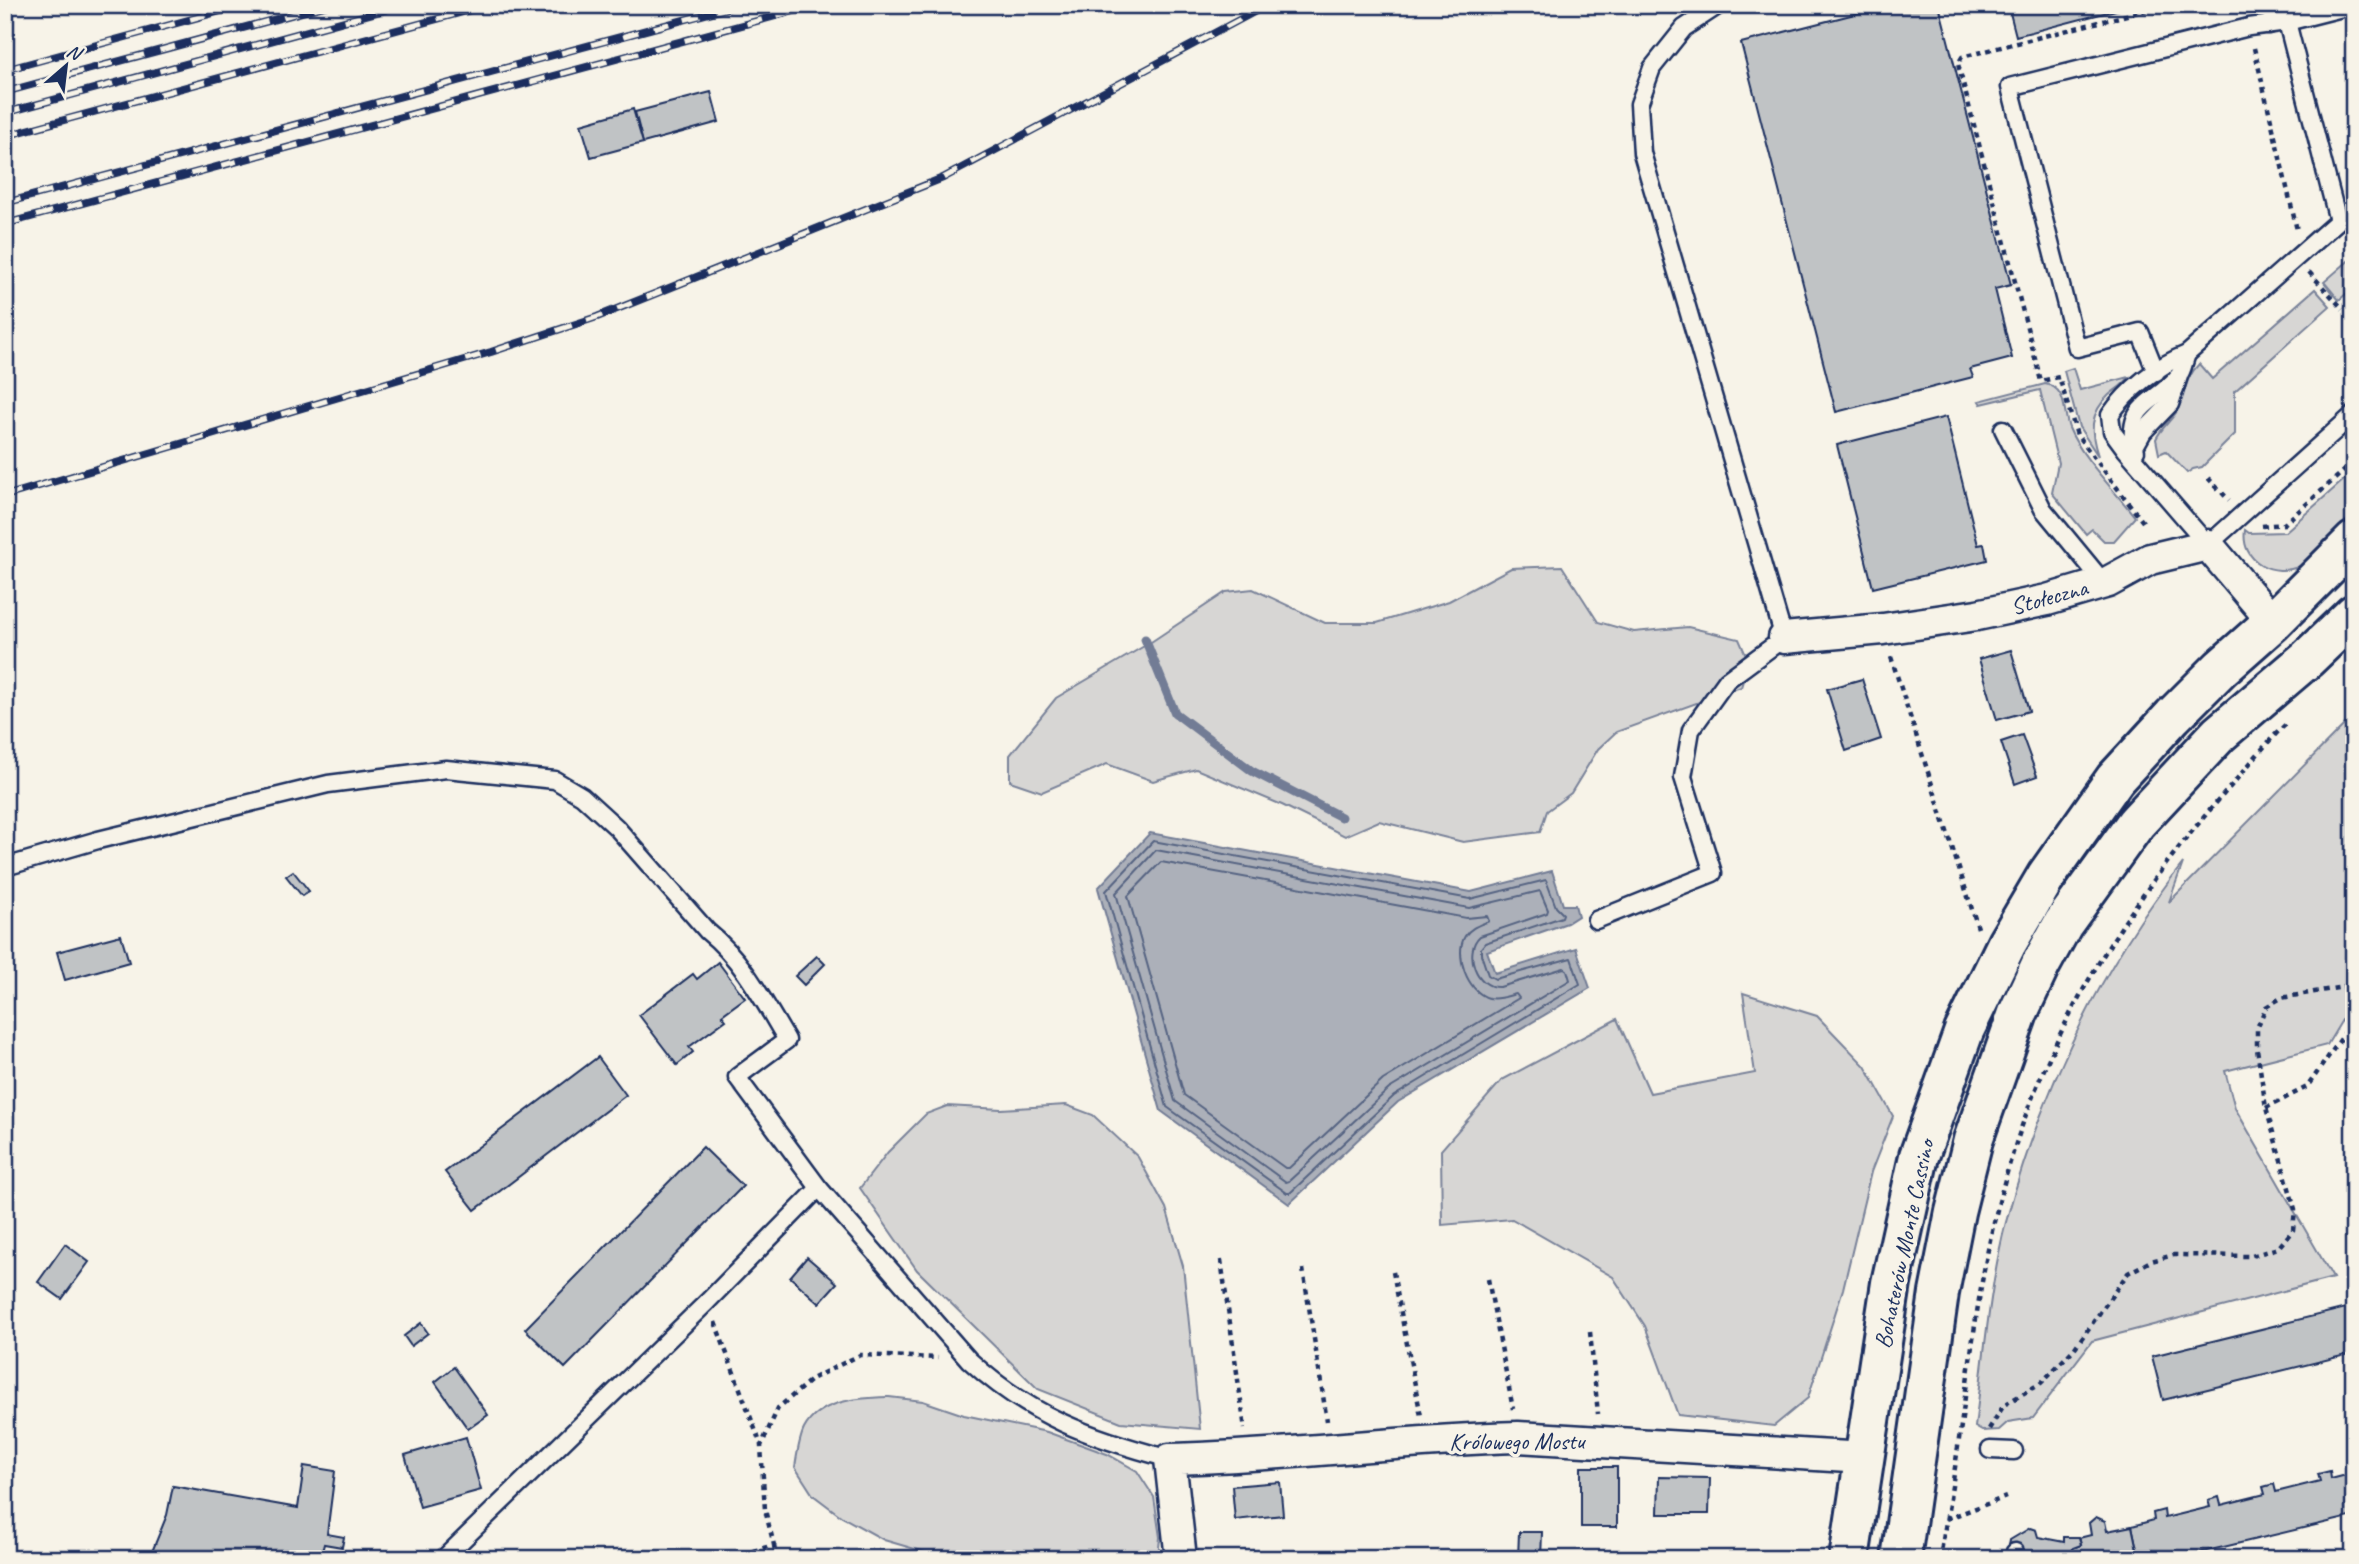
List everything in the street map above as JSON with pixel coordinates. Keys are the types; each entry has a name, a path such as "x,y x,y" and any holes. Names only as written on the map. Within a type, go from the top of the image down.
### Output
{"street":[{"name":"Bohaterów Monte Cassino","path":"1849,1559 1891,1283 1919,1156 1964,1031 2007,943 2047,875 2115,779 2182,706 2273,622 2354,541"},
{"name":"Stołeczna","path":"1784,638 1882,629 1978,615 2047,600 2104,583 2150,559 2208,545"},
{"path":"2208,545 2306,659"},
{"name":"Bohaterów Monte Cassino","path":"1901,1559 1939,1293 1955,1212 1973,1140 2018,1013 2063,924 2136,822 2220,734 2354,614"},
{"path":"1891,1283 1902,1275 1914,1272 1925,1275 1934,1283 1939,1293"},
{"name":"Królowego Mostu","path":"1170,1459 1249,1457 1518,1437 1865,1458"},
{"path":"1170,1459 1181,1559"}],"lane":[{"path":"1595,920 1713,873 1683,777 1691,730 1727,680 1784,638 1642,153 1639,104 1652,68 1684,28 1719,5"},
{"path":"2156,372 2140,332 2077,348 2010,87 2249,27 2268,25 2283,10 2354,5"},
{"path":"2283,10 2338,221 2187,354 2171,360 2117,404 2110,415 2112,431 2208,545 2354,414"},
{"path":"2140,467 2131,430 2135,417 2179,374 2187,354"},
{"path":"2003,429 2043,509 2104,583"},
{"path":"5,867 98,840 328,784 446,769 555,780 582,796 616,827 707,931 742,965 787,1040 737,1077 819,1188 969,1360 987,1377 1043,1415 1110,1443 1170,1459"},
{"path":"443,1559 707,1302 819,1188"},
{"path":"1988,1443 2014,1451"}],"path":[{"path":"2143,522 2077,435 2059,377 2041,382 1958,64 1962,57 2166,5"},
{"path":"2249,27 2306,269 2343,309"},
{"path":"1882,629 1982,939"},
{"path":"1940,1559 1983,1278 2000,1198 2022,1125 2043,1069 2077,998 2143,892 2186,836 2283,727"},
{"path":"1988,1443 2004,1405 2041,1383 2074,1349 2128,1273 2151,1261 2174,1255 2252,1256 2278,1248 2292,1230 2295,1209 2266,1108 2257,1049 2257,1028 2266,1007 2281,998 2354,985"},
{"path":"2266,1108 2307,1087 2354,1020"},
{"path":"1221,1260 1249,1457"},
{"path":"1303,1269 1332,1450"},
{"path":"1393,1272 1426,1442"},
{"path":"1488,1279 1518,1437"},
{"path":"707,1302 761,1446 765,1510 776,1559"},
{"path":"1590,1332 1601,1442"},
{"path":"761,1446 778,1408 813,1378 860,1355 969,1360"},
{"path":"1946,1519 2006,1497"},
{"path":"724,1559 774,1545"}],"shaded area":[{"path":"2354,256 2354,287 2339,300 2324,282"},
{"path":"2315,289 2330,306 2235,391 2235,434 2202,467 2187,473 2166,451 2159,454 2156,439 2177,411 2190,376 2199,364 2212,379"},
{"path":"2073,368 2080,390 2129,377 2102,402 2095,416 2093,431 2098,456 2079,427 2064,371"},
{"path":"2045,384 2052,386 2061,395 2069,428 2082,451 2135,517 2114,541 2104,541 2092,529 2086,534 2052,493 2058,463 2040,390 1981,404 1979,401"},
{"path":"2354,471 2354,513 2300,566 2280,570 2253,559 2245,541 2245,530 2249,533 2285,532"},
{"path":"1562,566 1598,622 1634,632 1688,627 1739,639 1749,662 1741,687 1616,732 1598,749 1571,793 1547,811 1540,832 1463,842 1379,821 1345,836 1282,805 1196,769 1153,781 1107,764 1042,792 1010,781 1010,755 1056,698 1151,642 1226,592 1253,589 1325,623 1377,623 1449,601 1511,568"},
{"path":"2354,715 2354,1000 2327,1045 2225,1071 2235,1108 2333,1278 2092,1341 2033,1418 2008,1422 1999,1430 1982,1431 1975,1427 2000,1247 2020,1173 2037,1125 2076,1033 2125,946 2183,863 2169,902"},
{"path":"1743,993 1817,1016 1865,1066 1893,1116 1871,1172 1843,1289 1808,1398 1774,1426 1678,1415 1645,1326 1613,1277 1512,1219 1442,1225 1441,1150 1502,1080 1617,1019 1650,1093 1755,1073"},
{"path":"1066,1105 1093,1115 1138,1157 1166,1208 1183,1266 1200,1429 1121,1422 1038,1389 917,1270 860,1188 888,1152 926,1114 947,1106 1001,1109"},
{"path":"889,1397 923,1401 964,1415 1047,1432 1107,1454 1137,1471 1154,1497 1160,1537 1158,1559 949,1559 884,1540 842,1517 813,1495 795,1467 802,1433 811,1419 830,1406 866,1398"}],"water":[{"path":"1150,833 1471,892 1552,871 1563,905 1575,905 1578,916 1567,923 1487,951 1495,973 1576,948 1590,988 1398,1102 1289,1204 1161,1111 1098,888"}],"building":[{"path":"1890,5 1939,5 2011,285 1995,289 2012,358 1970,369 1973,377 1836,412 1741,43"},
{"path":"2008,5 2135,5 2016,36"},
{"path":"711,92 719,122 643,143 635,112"},
{"path":"633,109 643,143 591,157 581,124"},
{"path":"1946,417 1978,545 1984,544 1987,560 1873,588 1837,445"},
{"path":"2011,650 2029,711 1997,720 1979,659"},
{"path":"1862,679 1881,739 1846,751 1827,689"},
{"path":"2022,735 2037,776 2015,784 2001,742"},
{"path":"293,871 309,891 302,896 286,876"},
{"path":"121,935 129,962 65,980 57,952"},
{"path":"817,956 825,964 804,985 795,976"},
{"path":"718,962 745,998 722,1015 726,1020 689,1047 693,1052 677,1065 639,1015 693,974 697,979"},
{"path":"598,1057 626,1095 475,1210 445,1172"},
{"path":"703,1147 743,1186 565,1368 525,1329"},
{"path":"65,1244 89,1262 62,1299 38,1282"},
{"path":"807,1257 837,1283 819,1303 790,1277"},
{"path":"2354,1306 2354,1353 2163,1400 2152,1356"},
{"path":"421,1323 428,1333 411,1346 404,1336"},
{"path":"454,1367 488,1415 468,1429 435,1382"},
{"path":"466,1437 481,1490 420,1507 405,1455"},
{"path":"304,1466 335,1471 327,1534 344,1537 342,1547 324,1544 320,1559 149,1559 167,1515 173,1486 298,1508"},
{"path":"1581,1467 1617,1467 1617,1527 1581,1527"},
{"path":"2330,1471 2331,1479 2354,1473 2354,1516 2173,1559 2139,1559 2132,1526 2154,1520 2153,1513 2164,1510 2165,1518 2210,1507 2208,1500 2219,1497 2221,1505 2265,1494 2263,1487 2274,1484 2276,1492 2320,1481 2318,1474"},
{"path":"1659,1477 1710,1478 1709,1514 1658,1514"},
{"path":"1280,1482 1283,1515 1235,1520 1232,1486"},
{"path":"2096,1517 2105,1521 2107,1531 2132,1526 2139,1559 2071,1559 2073,1548 2081,1545 2079,1538 2091,1535 2089,1523"},
{"path":"2030,1528 2036,1530 2038,1537 2064,1542 2064,1537 2079,1537 2081,1545 2073,1548 2071,1559 2007,1559 2010,1540"},
{"path":"1519,1532 1542,1532 1541,1559 1518,1559"}],"waterway":[{"path":"1145,639 1175,713 1252,771 1341,817"}],"railway":[{"path":"5,70 243,5"},
{"path":"5,92 328,5"},
{"path":"5,113 403,5"},
{"path":"5,136 489,5"},
{"path":"5,203 739,5"},
{"path":"5,224 816,5"},
{"path":"5,496 491,352 597,317 943,178 1267,5"}]}
